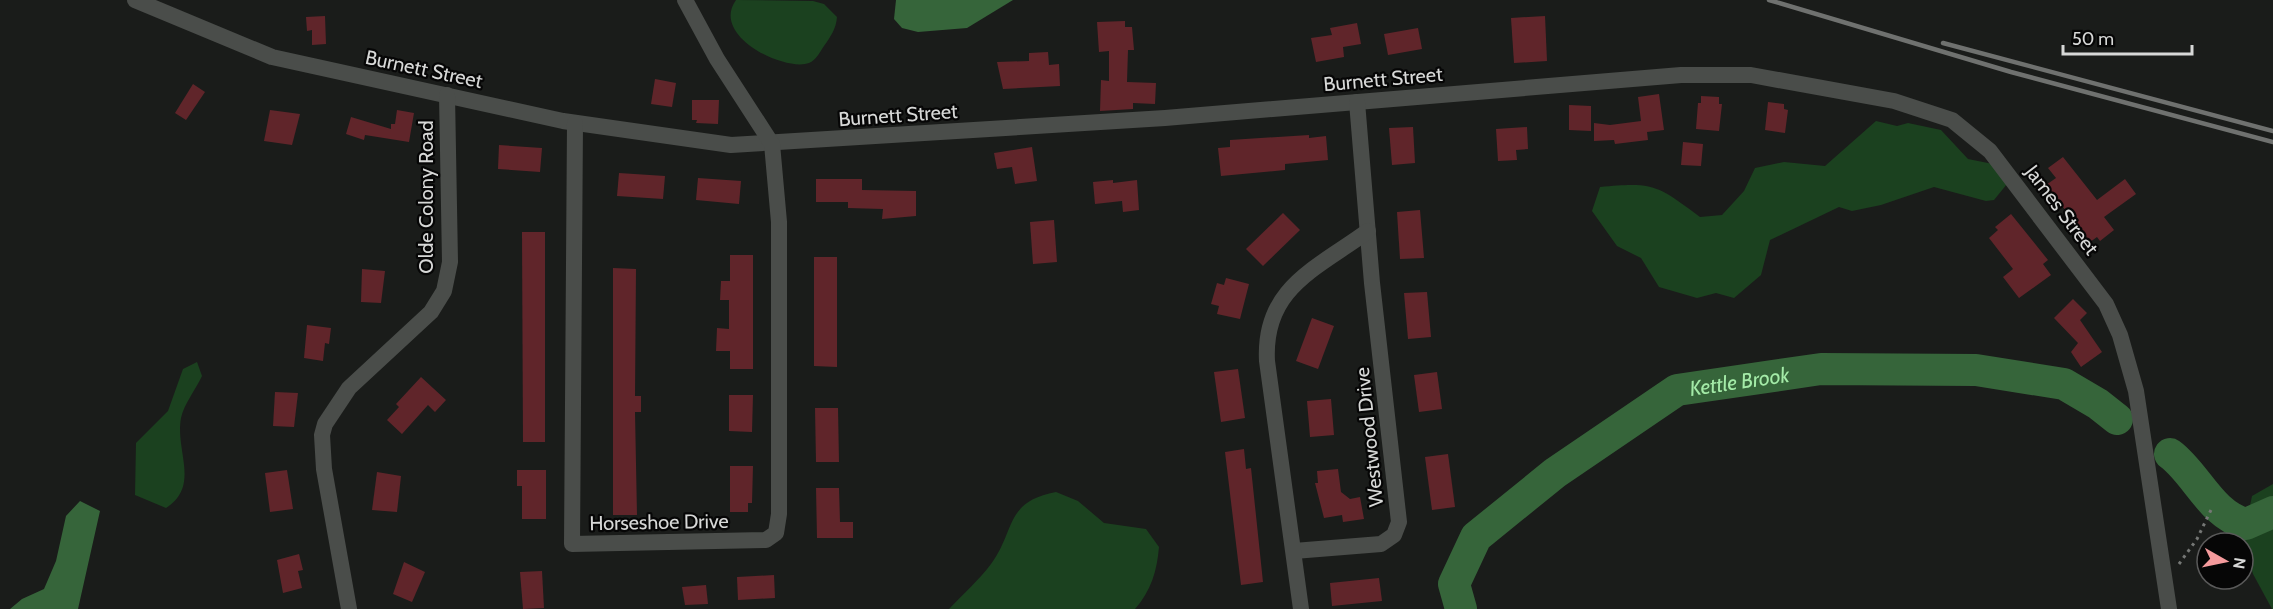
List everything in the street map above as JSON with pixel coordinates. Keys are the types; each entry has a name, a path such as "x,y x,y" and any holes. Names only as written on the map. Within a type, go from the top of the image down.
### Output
{"street":[{"name":"Burnett Street","path":"135,0 272,57 575,123 709,143 771,144 1165,118 1683,75"},
{"path":"686,0 717,58 771,144"},
{"name":"James Street","path":"1683,75 1751,75 1887,100 1952,120 1990,151 2106,304 2120,335 2136,391 2169,609"},
{"name":"Olde Colony Road","path":"349,609 324,469 322,435 325,424 349,388 431,312 444,291 450,262 447,95"},
{"name":"Westwood Drive","path":"1294,551 1381,544 1394,535 1399,522 1368,231 1357,102"},
{"name":"Horseshoe Drive","path":"575,123 572,544 761,541 776,533 778,514 779,222 771,144"},
{"path":"1301,609 1267,361 1267,332 1273,311 1290,289 1368,231"}],"path":[{"path":"2164,582 2197,538 2211,510"}],"shaded area":[{"path":"736,0 813,1 824,4 837,17 831,36 814,60 798,64 784,62 768,57 741,38 733,26 731,13"},
{"path":"896,0 1013,0 967,28 918,32 902,28 894,19"},
{"path":"1876,121 1897,126 1908,123 1941,130 1968,159 1993,164 2007,184 1994,200 1986,201 1934,187 1881,205 1852,211 1839,207 1770,240 1761,275 1734,298 1716,293 1697,298 1659,287 1641,258 1617,246 1592,211 1600,187 1632,185 1664,192 1700,217 1722,215 1744,191 1755,168 1784,162 1825,166"},
{"path":"197,362 202,376 181,418 185,479 176,499 166,508 135,495 136,443 168,411 183,369"},
{"path":"2273,484 2273,609 2255,578 2255,531 2245,531 2252,496"},
{"path":"1056,492 1078,501 1104,523 1146,529 1159,547 1152,580 1135,609 949,609 991,564 1019,510 1039,497"},
{"path":"80,501 100,511 78,609 10,609 22,599 44,589 56,561 66,516"}],"building":[{"path":"325,16 326,44 312,45 312,30 307,31 306,17"},
{"path":"1545,16 1547,61 1514,63 1511,18"},
{"path":"1125,21 1125,27 1132,27 1134,50 1128,50 1127,82 1156,83 1155,104 1133,103 1133,109 1100,111 1101,80 1109,81 1109,51 1099,52 1097,22"},
{"path":"1357,23 1361,44 1343,47 1344,57 1316,62 1311,38 1332,35 1330,28"},
{"path":"1418,28 1422,49 1388,55 1384,34"},
{"path":"1048,52 1049,65 1059,64 1060,86 1003,89 997,62 1029,61 1029,53"},
{"path":"655,79 676,83 672,107 651,104"},
{"path":"193,84 205,92 186,120 175,113"},
{"path":"1659,94 1664,130 1647,132 1648,140 1615,144 1614,140 1594,141 1594,123 1610,125 1641,121 1638,97"},
{"path":"1701,96 1719,97 1719,104 1722,104 1719,131 1696,129 1698,103 1701,103"},
{"path":"692,100 719,100 718,124 696,123 697,120 692,120"},
{"path":"1768,102 1784,104 1784,109 1788,110 1785,133 1765,130"},
{"path":"1569,105 1591,106 1591,131 1569,130"},
{"path":"270,110 300,114 292,145 264,141"},
{"path":"397,110 414,113 409,142 365,135 364,140 346,134 351,117 391,129 391,124 395,124"},
{"path":"1413,127 1415,163 1392,165 1389,128"},
{"path":"1527,127 1528,149 1516,150 1517,160 1498,161 1496,129"},
{"path":"1309,135 1309,138 1326,136 1328,160 1285,164 1285,170 1221,176 1218,148 1230,147 1230,140"},
{"path":"1683,142 1703,144 1701,166 1681,165"},
{"path":"499,145 542,148 540,172 498,169"},
{"path":"1032,147 1037,181 1015,184 1012,167 997,169 994,153"},
{"path":"2063,157 2097,200 2125,179 2136,194 2104,217 2114,230 2100,241 2097,237 2090,242 2046,185 2056,178 2048,168"},
{"path":"619,173 665,176 663,199 617,196"},
{"path":"698,178 741,181 739,204 696,200"},
{"path":"816,179 862,179 862,190 916,191 916,216 882,219 883,209 848,208 848,202 816,202"},
{"path":"1113,180 1113,183 1137,180 1139,210 1123,212 1122,201 1095,204 1093,182"},
{"path":"1420,210 1424,258 1400,259 1397,212"},
{"path":"1283,213 1300,230 1263,266 1246,249"},
{"path":"2011,214 2048,260 2043,264 2051,275 2019,298 2003,277 2013,269 1989,238 1998,230 1995,227"},
{"path":"1054,220 1057,262 1033,264 1030,222"},
{"path":"522,232 545,232 545,442 523,442"},
{"path":"730,255 753,255 753,369 730,369 730,351 716,351 717,328 729,329 729,300 720,300 721,281 730,281"},
{"path":"814,257 837,257 837,367 814,366"},
{"path":"613,268 636,269 635,396 641,396 641,412 635,412 637,515 613,515"},
{"path":"362,269 385,271 381,303 361,302"},
{"path":"1226,278 1249,284 1240,319 1217,314 1219,306 1211,304 1217,283 1224,285"},
{"path":"1427,292 1431,337 1408,339 1404,293"},
{"path":"2073,299 2087,313 2080,320 2102,352 2081,367 2071,352 2078,343 2054,318"},
{"path":"1312,318 1334,326 1318,369 1296,361"},
{"path":"307,325 331,328 329,344 325,343 323,361 304,358"},
{"path":"1238,369 1245,418 1221,422 1214,372"},
{"path":"1437,372 1442,409 1419,412 1414,375"},
{"path":"421,377 446,400 435,412 428,405 402,434 387,420 399,407 396,404"},
{"path":"275,392 298,393 294,427 273,426"},
{"path":"729,395 753,395 752,432 729,431"},
{"path":"1331,399 1334,435 1310,437 1307,401"},
{"path":"815,408 838,408 839,462 816,462"},
{"path":"1244,449 1246,469 1251,468 1263,582 1241,585 1225,452"},
{"path":"1448,454 1455,507 1432,510 1425,457"},
{"path":"730,466 753,466 752,503 748,503 748,512 730,512"},
{"path":"1338,469 1341,492 1350,499 1360,497 1364,519 1343,522 1342,515 1324,518 1315,483 1318,483 1317,471"},
{"path":"287,470 293,509 270,512 265,473"},
{"path":"517,470 546,470 546,519 522,519 522,486 517,486"},
{"path":"377,472 401,476 397,512 372,510"},
{"path":"816,488 839,488 840,522 853,522 853,538 817,538"},
{"path":"299,554 303,570 298,571 302,588 283,593 277,560"},
{"path":"404,562 425,572 412,602 393,594"},
{"path":"542,571 544,608 523,609 520,572"},
{"path":"774,575 775,598 738,600 737,577"},
{"path":"1379,578 1382,601 1332,606 1330,583"},
{"path":"706,585 708,604 685,605 682,587"}],"waterway":[{"name":"Kettle Brook","path":"1461,609 1454,584 1476,537 1555,473 1677,390 1821,369 1976,370 2064,384 2098,404 2117,419"},
{"name":"Kettle Brook","path":"2170,454 2180,462 2213,503 2234,519 2246,524 2273,512"}],"railway":[{"path":"1769,0 2011,72 2273,142"},
{"path":"1943,43 2273,131"}]}
